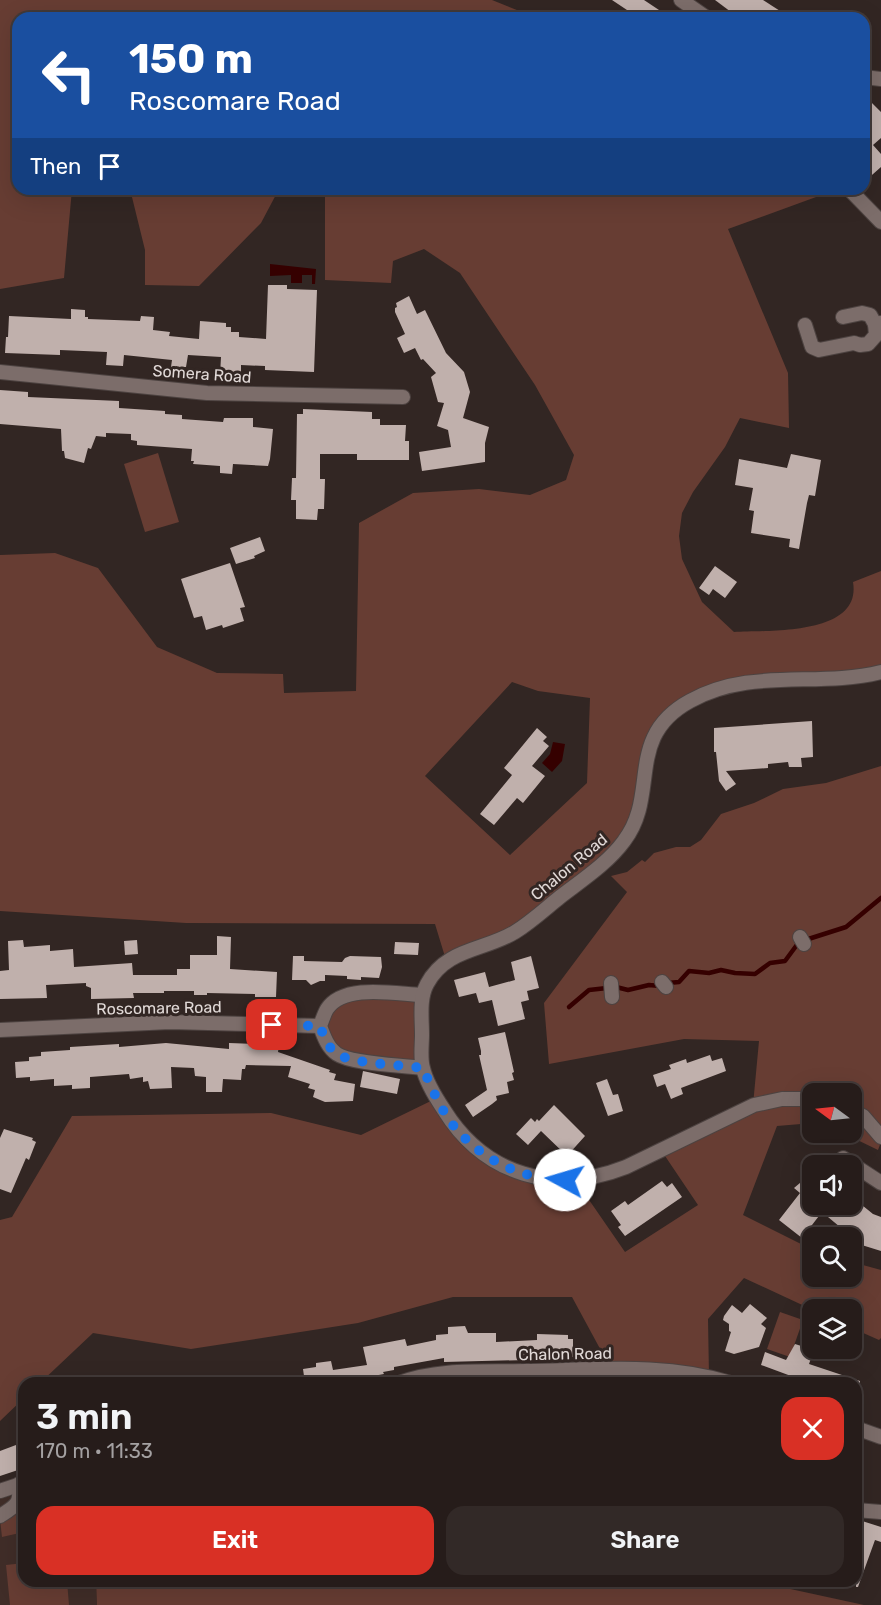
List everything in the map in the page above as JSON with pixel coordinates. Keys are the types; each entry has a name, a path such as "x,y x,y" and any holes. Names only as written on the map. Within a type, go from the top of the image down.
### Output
{"street":[{"path":"681,0 698,12"},
{"path":"855,195 881,222"},
{"path":"805,325 812,347 819,350 854,343 868,344 876,335 878,324 870,315 862,313 843,317"},
{"name":"Somera Road","path":"0,372 207,393 403,397"},
{"name":"Chalon Road","path":"422,995 428,982 446,960 514,933 599,866 624,842 632,829 637,812 646,755 663,721 674,711 691,700 736,684 766,679 849,678 881,672"},
{"path":"423,1068 353,1060 338,1055 327,1043 320,1026 328,1007 342,996 358,992 422,995 423,1068 437,1098 453,1124 472,1145 496,1162 517,1173 548,1180 576,1181 604,1176 754,1105 782,1099 802,1099"},
{"name":"Roscomare Road","path":"0,1030 170,1022 320,1026"},
{"path":"862,1116 881,1137"},
{"path":"862,1170 881,1183"},
{"name":"Chalon Road","path":"427,1377 446,1373 628,1369 712,1377"},
{"path":"862,1430 881,1437"},
{"path":"0,1491 18,1484"},
{"path":"0,1516 18,1504"},
{"path":"862,1510 881,1512"}],"shaded area":[{"path":"0,0 492,0 522,12 12,12 12,195 71,195 64,278 0,289"},
{"path":"131,195 276,195 261,223 199,286 145,285 145,250"},
{"path":"325,195 822,195 728,229 788,373 789,428 740,418 725,447 693,492 682,513 679,536 682,559 702,602 734,632 789,630 828,621 843,612 852,600 853,582 881,571 881,672 736,684 663,721 632,829 531,920 446,960 435,924 186,923 0,911 0,555 55,553 98,568 157,647 217,673 283,674 284,693 356,691 359,523 413,493 479,489 530,495 566,480 574,455 535,385 460,273 424,249 393,261 391,283 325,280","holes":["512,682 538,691 590,698 587,783 510,855 425,776"]},
{"path":"270,264 316,269 315,284 312,284 312,275 302,275 302,283 291,283 291,275 270,276"},
{"path":"158,453 179,522 145,532 124,464"},
{"path":"553,742 565,744 562,761 552,772 542,763 550,754"},
{"path":"881,766 881,1142 878,1150 862,1142 862,1083 802,1083 802,1124 777,1126 743,1215 802,1244 802,1287 862,1287 862,1265 881,1270 881,1338 879,1340 862,1332 862,1299 802,1299 802,1305 744,1278 708,1319 709,1376 611,1369 572,1297 453,1297 358,1323 191,1349 93,1333 46,1377 18,1377 18,1404 0,1421 0,1220 12,1217 72,1116 271,1113 361,1135 437,1098 496,1162 576,1181 625,1252 698,1205 661,1150 753,1105 759,1041 684,1039 549,1064 544,1003 627,892 611,876 627,872 642,860 645,862 654,853 676,847 690,847 701,840 721,814 754,803 783,789 826,783"},
{"path":"422,995 422,1068 338,1055 320,1026 342,996"},
{"path":"780,1312 802,1320 790,1357 767,1349"},
{"path":"18,1485 18,1587 96,1587 97,1605 0,1605 0,1491"},
{"path":"18,1514 18,1533 2,1537 0,1519"},
{"path":"18,1564 18,1587 68,1587 69,1605 10,1605 6,1565"},
{"path":"96,1587 781,1587 864,1605 97,1605"}],"building":[{"path":"612,0 644,0 662,12 630,12"},
{"path":"715,0 763,0 782,12 731,12"},
{"path":"870,101 881,112 881,138 873,145 881,154 881,167 870,177"},
{"path":"268,285 287,285 287,289 317,290 314,372 265,370 265,366 241,365 241,376 220,375 221,357 188,355 186,367 171,367 172,360 124,355 123,366 106,365 107,352 60,350 60,355 5,353 9,316 71,319 71,309 85,310 85,317 88,319 140,321 141,316 154,317 153,330 170,332 169,336 199,339 200,321 226,323 226,327 231,327 231,332 239,332 239,337 266,339"},
{"path":"409,296 417,314 425,310 446,353 464,372 470,392 463,418 489,427 485,443 485,462 422,471 419,452 451,447 448,430 437,426 444,403 438,402 431,377 436,373 423,359 421,360 415,348 404,353 397,338 405,334 395,312 396,303"},
{"path":"0,390 28,392 28,397 119,401 119,408 165,411 165,414 182,415 182,419 223,422 224,418 253,418 253,427 273,429 270,459 268,466 233,464 232,474 220,473 220,466 193,464 192,449 137,445 137,441 131,440 131,434 106,433 106,437 96,436 91,449 88,448 84,463 65,458 64,451 62,451 61,429 0,424"},
{"path":"303,409 372,412 372,419 380,419 380,425 406,425 405,441 409,441 409,460 357,460 357,454 320,454 320,479 325,479 324,509 318,509 317,520 296,519 296,500 291,500 292,478 296,478 297,414 303,414"},
{"path":"791,454 821,460 815,496 809,495 807,503 799,549 789,547 790,539 751,533 754,511 749,510 753,488 735,485 739,459 787,468"},
{"path":"260,537 265,551 254,556 255,558 236,564 230,548"},
{"path":"230,563 245,607 240,608 244,621 223,628 222,625 206,630 202,616 194,618 181,579"},
{"path":"715,566 737,582 725,598 713,589 709,595 699,588"},
{"path":"812,721 813,757 801,758 802,767 789,767 788,762 768,764 768,768 726,771 736,784 726,791 719,781 716,752 714,752 714,728"},
{"path":"537,728 547,737 543,741 549,746 532,766 545,776 523,803 517,798 494,825 480,814 512,775 504,768"},
{"path":"217,936 231,937 230,969 277,972 276,997 255,997 255,994 194,995 194,991 164,991 164,993 133,993 134,998 91,999 91,988 86,986 86,983 46,985 47,998 0,999 0,971 9,970 8,941 23,940 24,947 50,945 50,951 73,949 74,967 132,963 133,975 177,975 177,969 190,969 190,955 217,955"},
{"path":"137,940 138,954 125,955 124,941"},
{"path":"395,942 419,943 418,955 394,954"},
{"path":"293,956 304,956 304,961 342,962 350,956 381,957 382,967 379,978 361,977 361,980 347,979 347,976 325,975 325,981 311,985 306,980 292,980"},
{"path":"531,956 539,988 527,991 529,1000 521,1002 525,1019 498,1026 492,1000 479,1003 476,993 459,997 454,980 485,972 489,987 515,980 511,962"},
{"path":"505,1032 514,1080 507,1082 509,1093 496,1096 497,1100 473,1117 465,1105 487,1090 479,1055 481,1051 478,1038"},
{"path":"166,1043 229,1049 229,1043 279,1045 278,1052 330,1070 329,1072 336,1074 334,1080 355,1084 353,1101 325,1102 313,1097 315,1090 308,1088 310,1084 288,1077 291,1066 246,1065 245,1069 242,1069 241,1080 223,1079 222,1092 206,1092 206,1077 195,1076 194,1068 171,1067 172,1088 150,1089 148,1081 143,1082 143,1077 130,1079 129,1074 90,1077 90,1088 72,1089 72,1085 54,1086 54,1079 30,1081 30,1077 16,1078 15,1062 29,1061 29,1057 41,1056 41,1052 70,1050 70,1047 119,1044 119,1047"},
{"path":"710,1055 712,1061 722,1058 726,1071 681,1088 683,1094 671,1099 665,1084 657,1087 653,1075 671,1069 669,1065 686,1059 687,1063"},
{"path":"363,1071 400,1079 397,1094 360,1087"},
{"path":"607,1079 613,1095 618,1094 623,1111 608,1116 596,1083"},
{"path":"554,1105 585,1136 567,1156 541,1131 528,1145 516,1134 531,1118 535,1122 537,1119 539,1121"},
{"path":"4,1129 33,1138 32,1140 36,1142 29,1160 26,1158 11,1193 0,1189 0,1138"},
{"path":"662,1181 667,1187 672,1183 682,1197 625,1236 618,1227 621,1225 611,1211 625,1201 628,1205"},
{"path":"802,1181 802,1215 820,1215 810,1227 802,1227 802,1238 779,1220 800,1193 794,1188"},
{"path":"862,1205 881,1217 881,1251 862,1245 862,1227 840,1227 826,1215 862,1215"},
{"path":"750,1304 767,1318 761,1324 766,1328 759,1347 734,1354 725,1351 731,1332 729,1324 723,1320 724,1316 732,1305 742,1313"},
{"path":"465,1326 468,1333 496,1333 496,1342 537,1340 537,1334 568,1335 568,1339 573,1339 573,1357 444,1362 444,1358 394,1367 394,1370 383,1372 384,1374 368,1377 304,1377 303,1369 316,1367 316,1363 331,1361 333,1370 367,1365 363,1347 405,1339 407,1346 436,1340 436,1335 448,1334 448,1327"},
{"path":"795,1344 802,1346 802,1359 811,1359 809,1364 848,1377 791,1377 761,1365 765,1352 786,1360"},
{"path":"18,1444 18,1470 0,1476 0,1451"},
{"path":"862,1521 881,1527 881,1542 875,1540 862,1576"}],"waterway":[{"path":"668,983 679,982 689,971 709,973 721,970 755,974 770,963 785,961 799,942 846,927 881,898"},
{"path":"569,1007 589,990 616,987 628,990 649,985 660,986"}],"route":[{"path":"272,1025 320,1026 327,1043 338,1055 353,1060 423,1068 437,1098 453,1124 472,1145 517,1173 548,1180 565,1180"}]}
